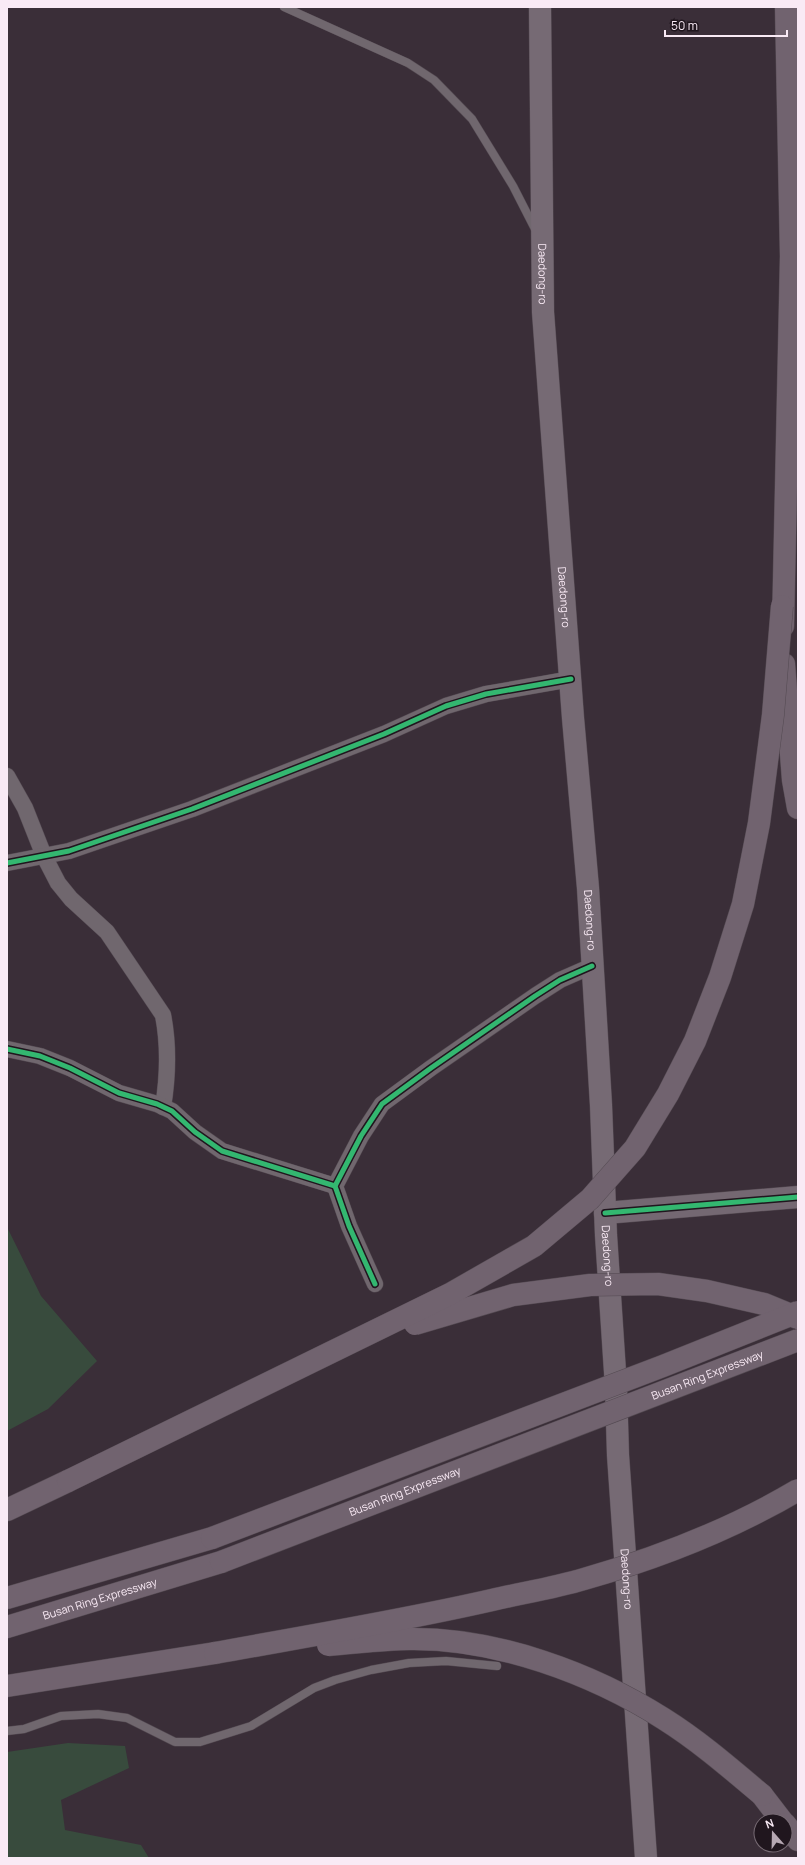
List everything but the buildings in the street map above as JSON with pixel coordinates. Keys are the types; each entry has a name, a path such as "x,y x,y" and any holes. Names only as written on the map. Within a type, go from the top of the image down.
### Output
{"highway":[{"path":"153,1441 450,1294 534,1246 590,1199 635,1148 668,1094 695,1041 720,977 743,904 759,823 773,715 782,606 791,256 786,7"},
{"path":"782,606 787,718 793,780 798,808"},
{"path":"7,1510 153,1441 397,1330 513,1295 590,1285 658,1284 707,1291 764,1304 798,1318"},
{"path":"7,1598 212,1538 663,1366 798,1312"},
{"name":"Busan Ring Expressway","path":"7,1627 221,1562 798,1340"},
{"path":"7,1686 172,1661 438,1612 584,1580 663,1554 778,1502 798,1490"},
{"path":"215,1653 410,1639 465,1643 535,1658 605,1687 664,1718 722,1761 762,1795 776,1813"}],"main road":[{"name":"Daedong-ro","path":"540,7 543,312 592,966 616,1387 623,1549 646,1858"}],"street":[{"path":"7,863 69,851 123,834 192,809 384,734 446,706 486,694 571,679"},
{"path":"7,776 25,808 44,856 58,883 71,898 107,932 163,1015 166,1030 168,1061 163,1107"},
{"path":"375,1284 349,1226 334,1186 361,1136 382,1104 535,996 560,980 592,966"},
{"path":"7,1050 40,1056 70,1068 119,1093 172,1111 194,1132 222,1151 334,1186"},
{"path":"605,1213 798,1197"}],"lane":[{"path":"284,7 408,63 422,71 445,90 472,119 492,149 543,243"},
{"path":"7,1730 24,1729 61,1716 98,1714 127,1718 175,1742 200,1742 251,1726 314,1688 335,1680 371,1670 409,1662 438,1661 497,1666"}],"green space":[{"path":"7,1227 41,1296 97,1361 48,1409 7,1431"},
{"path":"68,1743 125,1746 129,1768 61,1800 65,1830 141,1845 149,1858 7,1858 7,1752"}],"cycle path":[{"path":"7,863 69,851 192,809 384,734 446,706 486,694 571,679"},
{"path":"375,1284 349,1226 335,1186 361,1136 382,1104 535,996 560,980 592,966"},
{"path":"7,1049 40,1056 70,1068 119,1093 157,1104 172,1111 195,1132 222,1151 335,1186"},
{"path":"605,1213 798,1197"}]}
